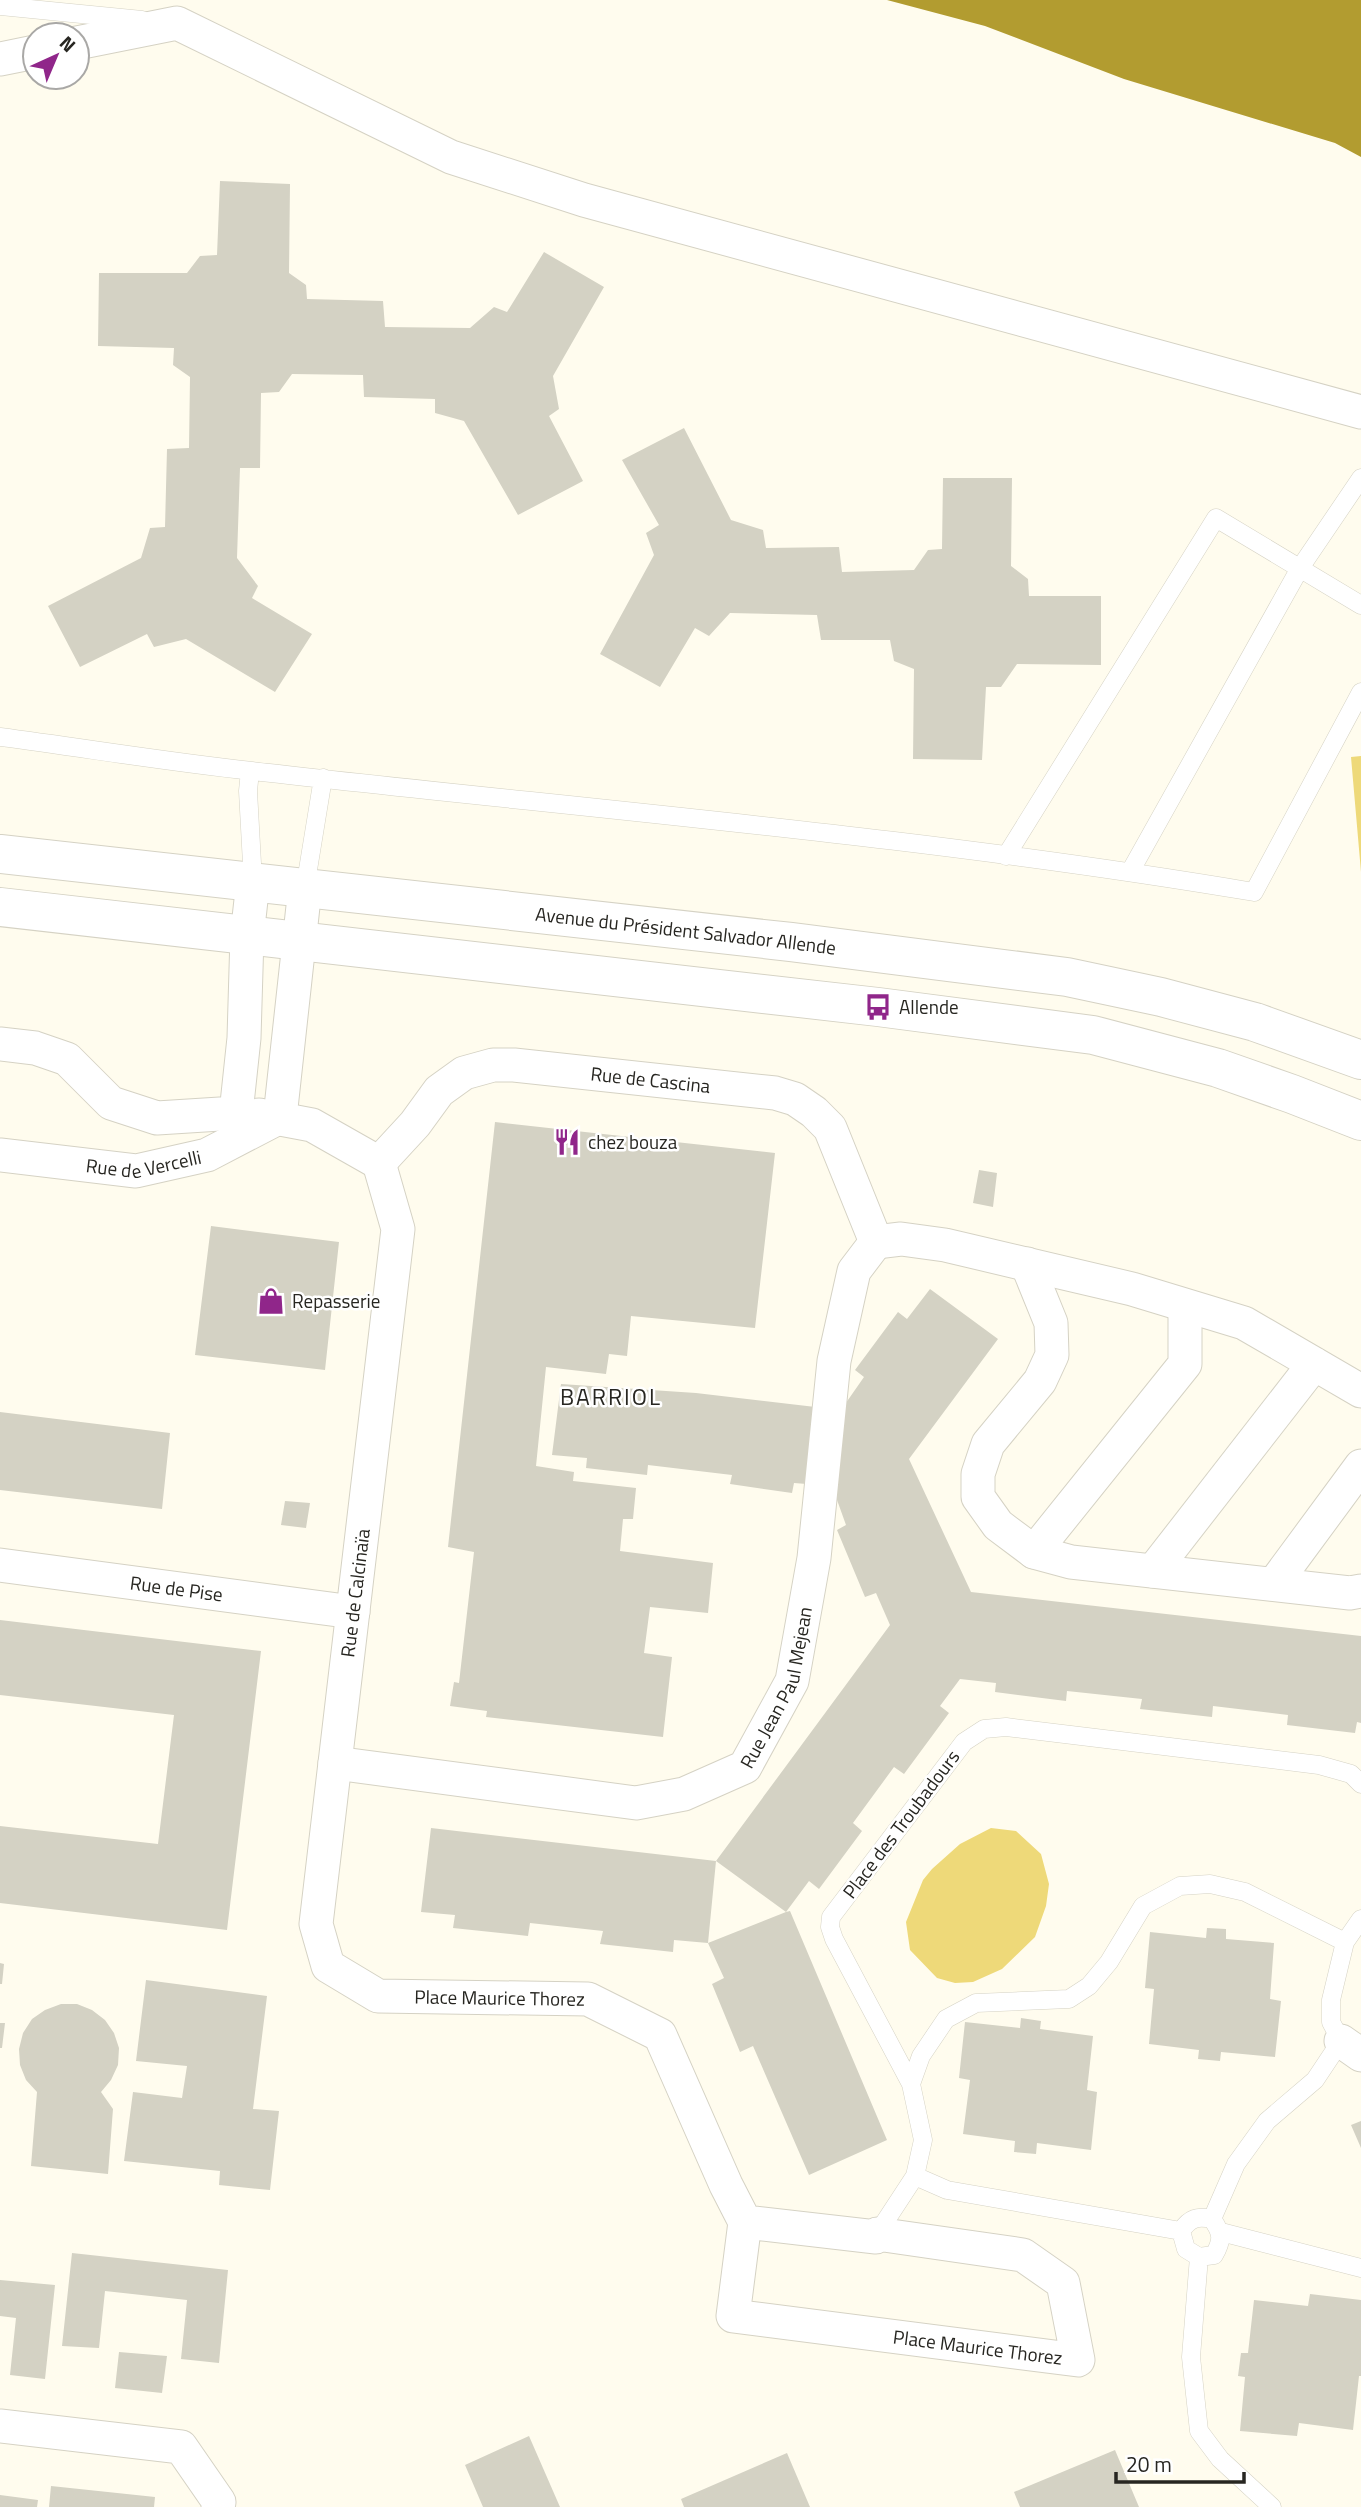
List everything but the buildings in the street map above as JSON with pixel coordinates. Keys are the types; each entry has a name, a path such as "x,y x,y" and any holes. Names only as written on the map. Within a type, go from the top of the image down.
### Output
{"street":[{"path":"91,40 177,23 451,157 584,200 1361,412"},
{"path":"0,59 21,55"},
{"name":"Avenue du Président Salvador Allende","path":"0,854 791,942 1067,976 1255,1022 1361,1060"},
{"path":"236,1113 244,1038 247,936 253,882"},
{"path":"280,1117 305,888"},
{"path":"0,907 891,1009 1093,1035 1218,1068 1361,1121"},
{"name":"Rue de Vercelli","path":"0,1044 35,1048 67,1059 111,1102 157,1118 236,1113 280,1117 312,1125 379,1163"},
{"name":"Rue de Cascina","path":"379,1163 415,1124 439,1091 464,1073 493,1065 775,1093 795,1100 814,1112 830,1128 876,1242"},
{"name":"Rue de Vercelli","path":"0,1155 136,1171 207,1155 280,1117"},
{"name":"Rue de Calcinaïa","path":"378,1996 328,1966 316,1924 398,1229 379,1163"},
{"path":"876,1242 901,1239 945,1245 1132,1289 1244,1323 1361,1391"},
{"name":"Rue Jean Paul Mejean","path":"335,1763 636,1803 684,1794 746,1767 792,1681 814,1558 834,1361 854,1271 876,1242"},
{"path":"1027,1264 1051,1323 1052,1355 1040,1381 988,1444 978,1474 978,1497 998,1525 1034,1552 1071,1562 1349,1592 1361,1591"},
{"path":"1034,1552 1185,1364 1185,1306"},
{"path":"1153,1570 1314,1364"},
{"path":"1274,1584 1361,1466"},
{"name":"Rue de Pise","path":"0,1565 353,1612"},
{"name":"Place Maurice Thorez","path":"378,1996 588,1999 660,2035 745,2222 733,2316 1078,2360 1063,2283 1023,2255 877,2234 876,2237 745,2222"},
{"path":"0,2427 181,2447 219,2504"}],"lane":[{"path":"0,6 177,23"},
{"path":"1130,872 1300,568 1361,478"},
{"path":"1006,856 1216,518 1361,605"},
{"path":"0,737 250,771 1006,856 1254,892 1361,692"},
{"path":"250,771 248,791 253,882"},
{"path":"305,888 323,778"},
{"name":"Place des Troubadours","path":"877,2234 915,2176 923,2140 911,2084 834,1939 830,1927 831,1917 955,1751 984,1729 1006,1727 1319,1765 1351,1774 1361,1784"},
{"path":"911,2084 921,2056 946,2020 976,2003 1069,1999 1090,1986 1109,1962 1143,1906 1180,1886 1210,1884 1245,1892 1345,1942"},
{"path":"1181,2231 1186,2249 1199,2257 1214,2255 1220,2244 1217,2226 1236,2164 1268,2121 1351,2048 1331,2022 1331,2000 1345,1942 1361,1919"},
{"path":"915,2176 947,2190 1181,2231"},
{"path":"1181,2231 1188,2222 1200,2217 1217,2226 1361,2268"},
{"path":"1199,2257 1191,2357 1199,2431 1220,2459 1272,2507"}],"shaded area":[{"path":"887,0 1361,0 1361,157 1335,143 1124,79 985,26"},
{"path":"1361,756 1361,872 1351,757"},
{"path":"991,1828 1016,1831 1041,1854 1049,1884 1046,1906 1035,1937 1002,1969 973,1982 955,1983 937,1978 910,1950 906,1922 923,1880 932,1869 960,1844"}],"place":[{"name":"Allende","path":"878,1007"},
{"name":"chez bouza","path":"567,1142"},
{"name":"Repasserie","path":"271,1301"}],"district":[{"name":"BARRIOL","path":"611,1397"}]}
